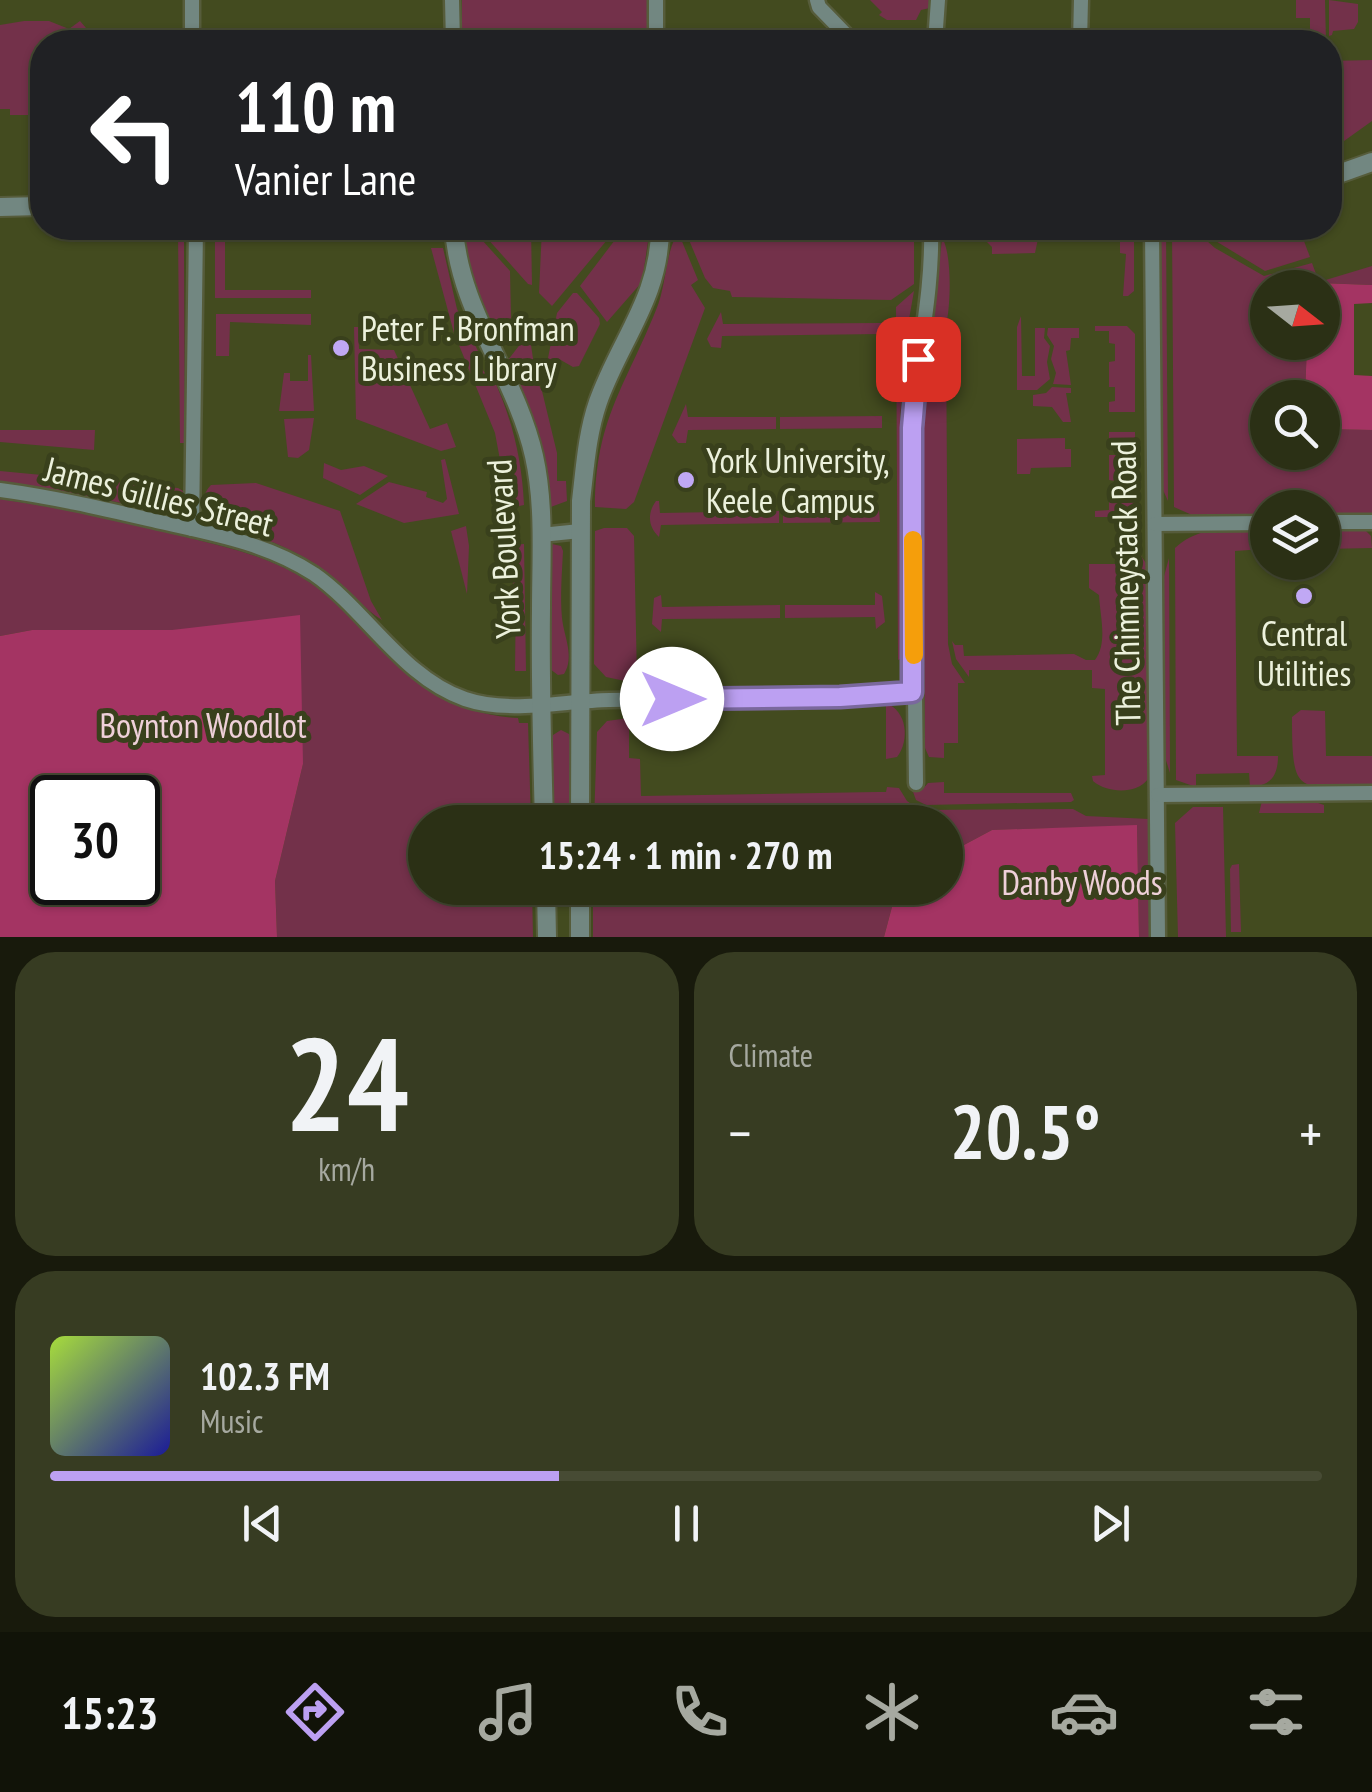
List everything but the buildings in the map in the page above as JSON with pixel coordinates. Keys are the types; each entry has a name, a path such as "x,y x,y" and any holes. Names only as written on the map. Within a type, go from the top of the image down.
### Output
{"street":[{"path":"192,0 192,30"},
{"path":"452,0 452,30"},
{"path":"656,0 656,30"},
{"path":"817,0 841,30"},
{"path":"936,30 938,0"},
{"path":"1080,30 1081,0"},
{"path":"1342,173 1372,162"},
{"path":"0,206 30,206"},
{"path":"192,529 196,240"},
{"name":"York Boulevard","path":"455,240 469,303 518,401 535,459 541,535 543,805"},
{"name":"York Boulevard","path":"580,805 580,531 590,430 610,372 646,304 658,240"},
{"path":"916,783 912,428 931,240"},
{"name":"The Chimneystack Road","path":"1152,240 1158,937"},
{"name":"James Gillies Street","path":"0,490 61,499 262,548 312,574 346,600 417,670 448,692 482,703 840,697 912,692"},
{"path":"1340,522 1372,522"},
{"path":"1155,524 1250,523"},
{"path":"541,535 580,531"},
{"path":"1158,795 1372,793"},
{"path":"546,905 547,937"},
{"path":"580,905 580,937"}],"shaded area":[{"name":"York University, Keele Campus","path":"0,0 1372,0 1372,937 0,937"},
{"path":"462,0 647,0 648,30 462,30"},
{"path":"870,0 934,0 934,7 921,10 916,20 887,20"},
{"path":"1296,0 1325,0 1326,30 1310,30 1310,18 1296,18"},
{"path":"1329,0 1358,4 1354,29 1329,30"},
{"path":"49,21 69,29 80,21 88,30 30,30 28,115 10,115 10,109 0,109 0,25"},
{"path":"1372,60 1372,121 1342,142 1342,61"},
{"path":"178,240 184,240 185,443 180,443"},
{"path":"215,240 225,240 225,290 311,290 311,298 215,298"},
{"path":"482,240 510,271 511,318 495,338 469,271 465,243"},
{"path":"489,240 531,240 532,285"},
{"path":"541,240 607,240 552,306 539,293"},
{"path":"615,240 648,240 642,282 607,322 580,286"},
{"path":"675,240 681,240 698,280 691,285 705,308 634,502 626,509 595,507 596,477 606,426 659,301"},
{"path":"689,240 914,240 914,284 891,300 732,297 730,291 713,288"},
{"path":"943,240 950,280 946,325 948,644 952,664 965,683 958,683 958,743 944,743 944,758 929,757 925,748 922,435"},
{"path":"1038,240 1035,253 992,254 987,242"},
{"path":"1120,240 1134,240 1134,291 1128,296 1123,296 1126,254 1120,253"},
{"path":"1161,240 1166,240 1168,501 1163,490"},
{"path":"1172,240 1206,240 1254,270 1250,270 1250,360 1306,360 1306,380 1250,380 1250,470 1340,470 1340,429 1372,430 1372,513 1340,513 1340,490 1250,490 1250,514 1192,515 1174,507"},
{"path":"1214,240 1304,240 1310,257 1263,270"},
{"path":"431,248 443,248 457,309 482,359 480,365 489,380 495,382 507,412 519,457 524,505 509,508 495,433 454,333"},
{"path":"1312,263 1315,270 1286,270"},
{"path":"1372,266 1372,285 1340,284 1340,276"},
{"path":"914,291 905,342 900,420 904,642 902,658 898,660 896,307"},
{"path":"573,293 599,318 600,324 579,366 559,359 556,369 547,363 557,313"},
{"path":"721,312 723,324 882,323 881,334 722,336 721,348 711,347 707,339"},
{"path":"216,314 311,314 311,325 230,322 229,356 216,356"},
{"path":"1021,316 1022,376 1035,376 1035,328 1045,328 1044,338 1050,346 1050,379 1037,390 1017,390 1017,327"},
{"path":"1095,326 1127,326 1135,334 1135,412 1109,412 1109,402 1115,401 1115,387 1109,387 1109,362 1115,361 1115,344 1109,343 1109,331 1095,331"},
{"path":"354,327 358,327 359,349 394,350 430,429 447,423 456,447 441,451 356,419"},
{"path":"1048,328 1079,328 1079,338 1071,338 1070,350 1066,351 1071,385 1053,384 1054,346 1047,335"},
{"path":"525,338 530,338 536,379 557,453 557,481 566,481 567,501 548,508 535,432 508,360"},
{"path":"308,355 314,411 279,411 284,373 290,373 290,381 308,381"},
{"path":"1052,387 1071,388 1071,393 1066,393 1071,422 1063,422 1052,407 1033,406 1033,395 1046,393"},
{"path":"686,404 688,417 776,417 776,429 688,430 686,443 678,443 672,435"},
{"path":"882,416 882,428 780,429 780,417"},
{"path":"314,418 309,450 298,458 288,457 284,419"},
{"path":"0,430 95,430 94,450 0,442"},
{"path":"1109,432 1135,432 1136,517 1095,517 1095,511 1109,510 1109,498 1115,498 1115,481 1109,480 1109,455 1115,455 1115,440 1109,440"},
{"path":"1065,438 1065,449 1071,449 1071,467 1031,468 1030,474 1017,474 1017,439"},
{"path":"445,459 459,514 404,523 356,504 389,482 427,492 426,497 443,503 447,499 441,460"},
{"path":"324,463 341,470 364,466 388,476 360,495 323,478"},
{"path":"0,471 178,488 183,491 185,504 177,513 0,481"},
{"path":"256,483 340,511 371,601 382,620 302,556 212,523 204,504 211,485"},
{"path":"0,499 140,526 238,550 287,569 318,588 418,680 446,699 479,712 528,723 530,805 408,805 408,905 532,905 533,937 277,937 275,881 303,764 171,630 32,630 0,636"},
{"path":"656,501 660,513 779,511 779,523 661,525 659,537 650,520"},
{"path":"879,510 880,522 783,523 783,511"},
{"path":"466,526 469,546 467,594 451,531"},
{"path":"627,528 634,536 637,679 606,677 594,664 595,531"},
{"path":"1250,529 1250,550 1235,551 1237,756 1278,756 1268,782 1250,786 1249,773 1196,774 1196,787 1176,780 1175,548 1195,535"},
{"path":"1340,529 1365,530 1371,536 1372,548 1340,549"},
{"path":"524,544 526,671 515,671 512,545"},
{"path":"552,544 561,546 563,551 561,610 569,654 564,674 558,675 550,669 548,553"},
{"path":"1141,556 1146,563 1148,779 1136,788 1113,790 1093,781 1092,776 1105,775 1105,689 1092,688 1092,670 969,670 969,677 956,659 952,641 963,645 964,656 1074,654 1095,660 1102,629 1099,595 1089,588 1089,564 1127,564 1137,575 1137,664 1142,664 1142,573 1135,564"},
{"path":"1169,558 1170,773 1164,754 1163,580"},
{"path":"875,592 882,596 885,622 876,629 875,617 785,618 785,605 875,605"},
{"path":"661,595 662,607 780,605 780,618 662,619 661,632 652,624 654,598"},
{"path":"886,703 898,712 905,735 897,757 886,759"},
{"path":"1301,710 1325,711 1326,756 1372,756 1372,786 1328,787 1304,782 1294,762 1292,743 1292,717"},
{"path":"629,718 629,758 640,759 641,796 886,792 887,787 899,788 913,805 595,805 597,732 607,721"},
{"path":"561,730 569,734 570,805 553,805 553,735"},
{"path":"944,782 944,793 1071,793 1074,800 926,805 916,800 912,789 922,790 928,783"},
{"path":"1262,801 1312,801 1324,805 1324,813 1259,813"},
{"path":"1193,807 1223,807 1226,937 1178,937 1175,823"},
{"path":"1073,809 1086,816 1149,819 1150,937 1139,937 1137,826 992,830 964,845 963,810"},
{"path":"1239,864 1241,932 1231,932 1230,869"},
{"path":"593,905 892,905 884,937 593,937"}],"green space":[{"path":"1340,284 1372,285 1372,303 1354,304 1354,375 1372,376 1372,430 1340,429 1340,380 1306,380 1306,360 1340,360"},
{"name":"Boynton Woodlot","path":"300,615 303,764 275,881 277,937 0,937 0,636 32,630 172,630"},
{"name":"Danby Woods","path":"1137,825 1139,937 884,937 892,905 963,905 963,845 992,830"}],"slow traffic":[{"path":"913,540 914,655"}],"place":[{"name":"Peter F. Bronfman Business Library","path":"341,348"},
{"name":"York University, Keele Campus","path":"686,480"},
{"name":"Central Utilities","path":"1304,596"}],"route":[{"path":"672,699 912,692 912,428 918,359"}]}
